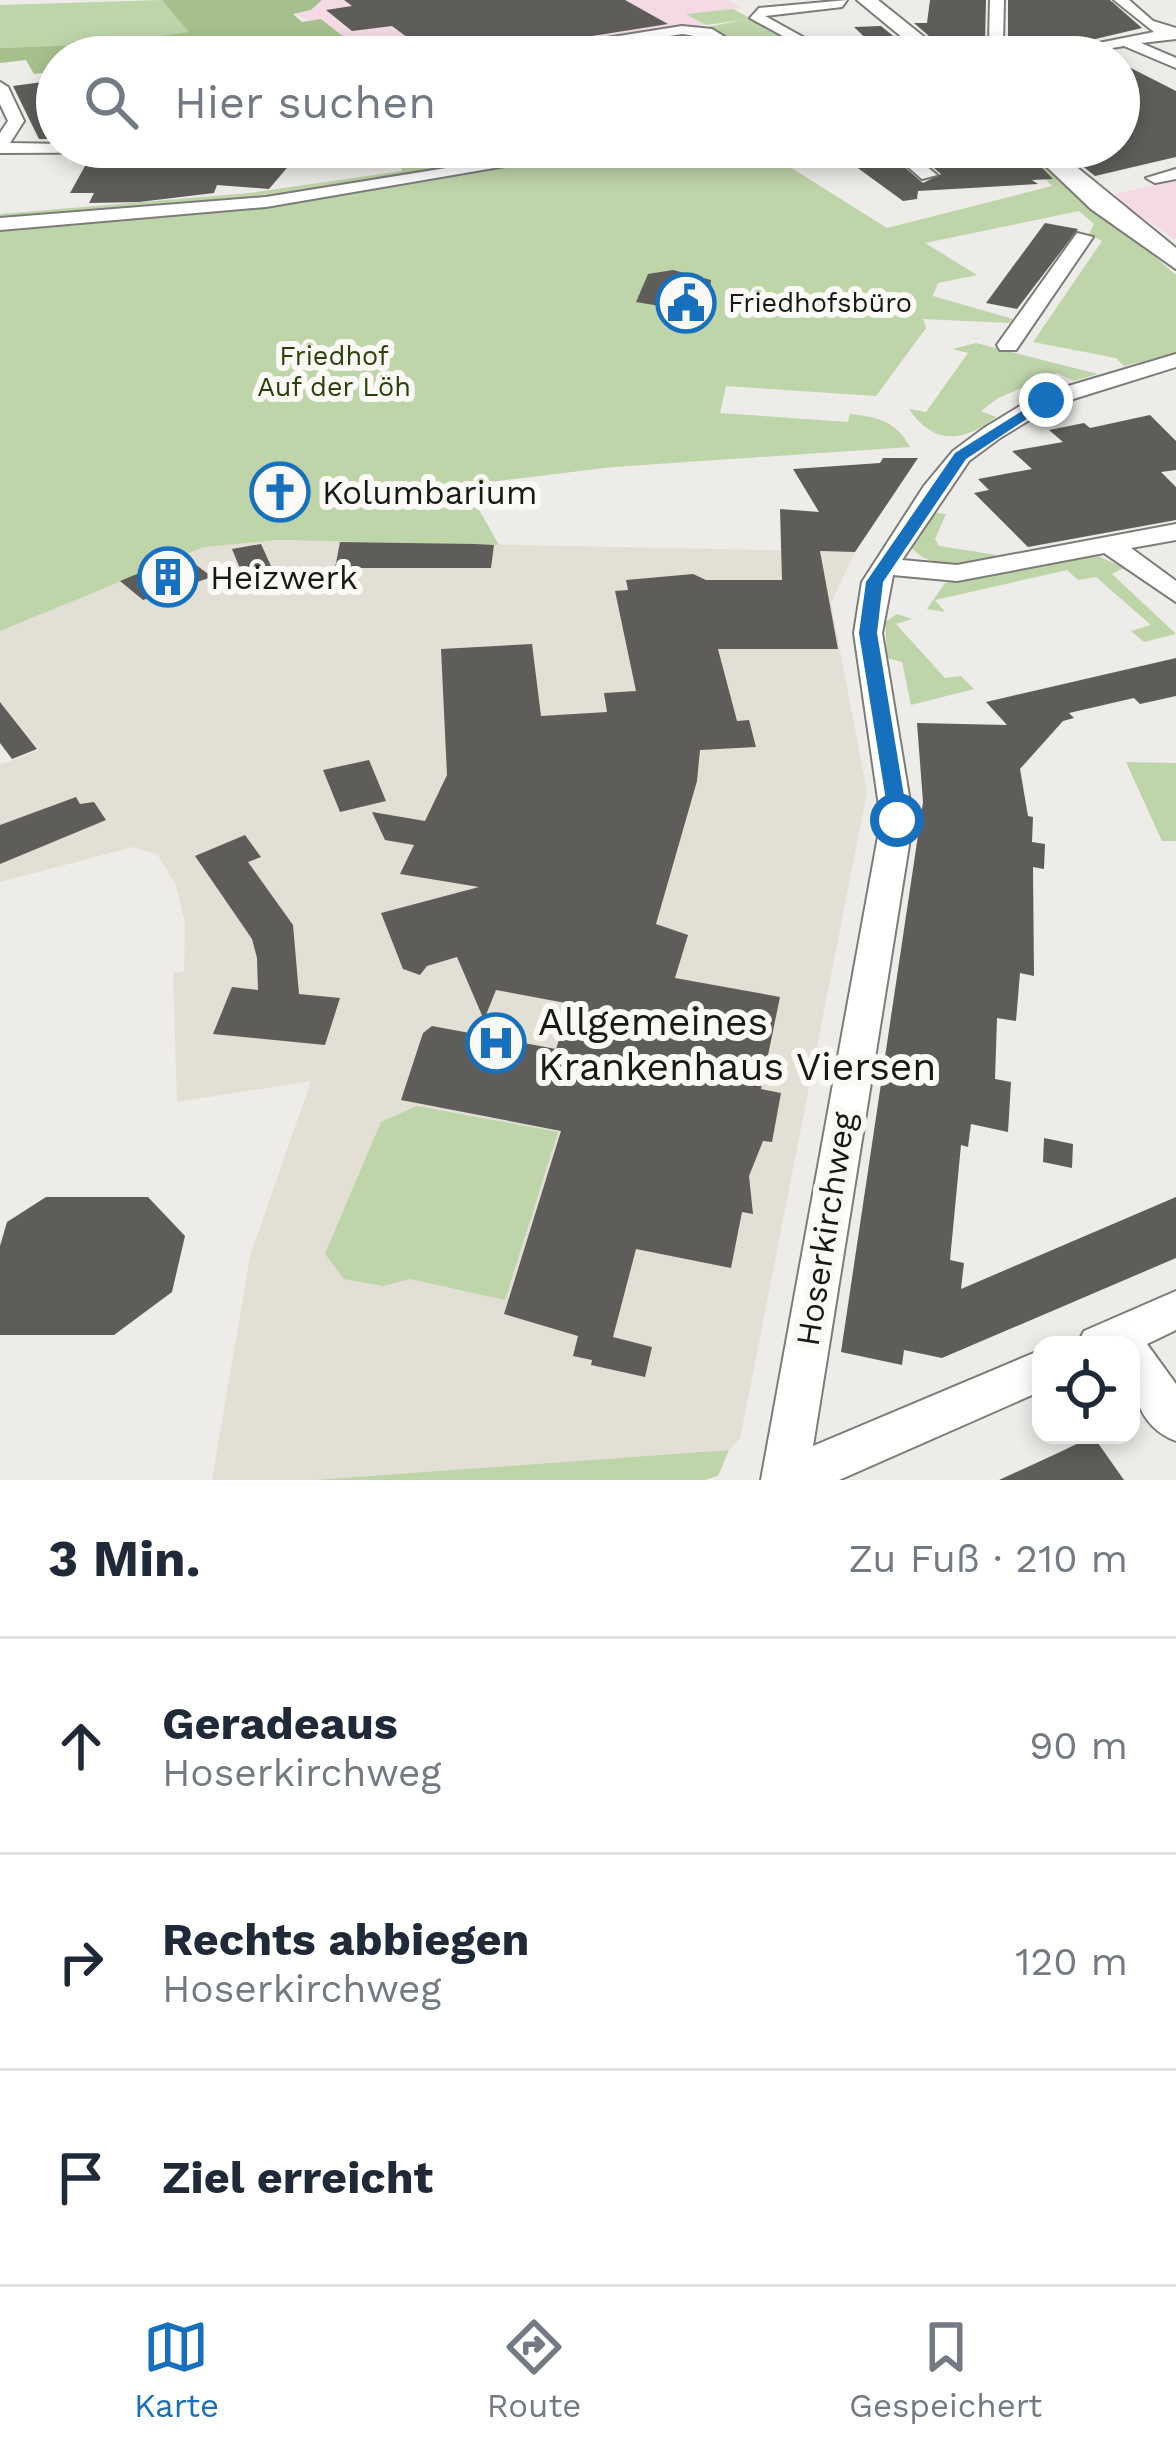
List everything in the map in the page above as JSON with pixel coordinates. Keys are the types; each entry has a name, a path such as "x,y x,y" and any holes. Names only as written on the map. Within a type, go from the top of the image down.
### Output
{"main road":[{"path":"866,0 912,36"},
{"path":"1061,168 1176,261"}],"street":[{"path":"996,36 997,0"},
{"path":"1120,0 1148,24 1174,34"},
{"path":"792,36 758,18 759,12 842,3"},
{"path":"644,36 682,30 714,36"},
{"path":"1140,39 1174,34"},
{"path":"1140,47 1176,64"},
{"path":"0,87 16,121 0,146"},
{"path":"0,146 36,146"},
{"path":"0,224 266,202 477,168"},
{"path":"919,168 928,175"},
{"path":"1155,178 1176,174"},
{"path":"1008,344 1084,238"},
{"name":"Hoserkirchweg","path":"785,1480 897,820 868,633 874,582 933,491 961,456 992,433 1046,400 1176,360"},
{"path":"885,566 957,573 1167,533"},
{"path":"1110,545 1176,595"},
{"path":"1133,1336 1176,1310"},
{"path":"785,1480 1032,1374"},
{"path":"1140,1375 1176,1420"}],"shaded area":[{"path":"322,0 727,0 742,8 688,14 706,25 630,36 341,36 292,13 311,10"},
{"path":"1176,180 1176,240 1114,198 1116,194"},
{"name":"Allgemeines Krankenhaus Viersen","path":"277,540 855,552 831,603 867,792 740,1439 729,1450 314,1480 212,1480 250,1256 311,1081 177,1102 173,973 184,971 185,923 176,885 157,854 133,847 0,882 0,765 39,750 0,701 0,631 204,546"}],"green space":[{"path":"162,0 191,32 36,36 36,47 0,48 0,5"},
{"path":"162,0 322,0 311,10 293,14 302,22 321,19 343,36 161,36 189,32"},
{"path":"733,9 784,36 724,36 708,27 742,20 706,25 686,14"},
{"path":"36,47 36,74 26,60 0,63 0,48"},
{"path":"450,168 266,197 0,220 0,214 249,193"},
{"name":"Friedhof Auf der Löh","path":"503,168 791,168 887,228 1052,186 1034,168 1053,168 1176,275 1176,353 1124,366 1116,358 1033,342 1102,241 1089,234 1094,224 1079,211 925,243 977,275 938,283 933,296 1013,319 1010,323 923,319 926,328 876,396 726,386 720,413 848,422 850,414 869,417 892,426 910,447 613,467 465,485 499,545 278,540 204,547 0,631 0,228 290,202"},
{"path":"976,343 1098,374 1074,381 1057,373 998,398 981,411 996,417 972,432 939,434 909,409 926,412 968,353 952,349"},
{"path":"930,514 946,514 935,539 939,546 997,555 951,564 919,555 911,547"},
{"path":"1096,555 1124,568 1112,574 1176,634 1144,642 1131,631 1151,625 1096,577 1078,580 1067,570 935,600 945,612 927,609 945,583"},
{"path":"897,614 912,619 896,624 945,678 961,676 974,689 911,705 902,662 887,658 885,622"},
{"path":"1126,762 1176,763 1176,841 1162,841"},
{"path":"417,1106 558,1132 505,1300 410,1279 383,1286 344,1279 325,1254 381,1122"},
{"path":"729,1450 718,1476 705,1480 314,1480"}],"building":[{"path":"344,0 625,0 668,24 592,36 405,36 392,26 352,31 326,10 352,6"},
{"path":"930,0 986,0 985,36 929,36 914,23 927,23"},
{"path":"1008,0 1110,0 1142,28 1108,36 1008,36"},
{"path":"881,26 893,36 863,36 854,27"},
{"path":"1140,73 1176,91 1176,157 1140,165"},
{"path":"36,83 36,133 13,86"},
{"path":"84,168 287,168 269,189 217,185 214,193 139,202 89,203 94,193 70,193"},
{"path":"858,168 906,168 923,183 941,174 934,168 1042,168 1053,179 1032,180 1038,184 918,191 917,199 903,201"},
{"path":"1085,168 1129,168 1095,176"},
{"path":"1045,223 1078,229 1017,309 986,303"},
{"path":"673,270 711,280 709,306 684,310 636,302 648,274"},
{"path":"1150,415 1176,441 1176,470 1161,472 1176,487 1176,520 1028,547 974,493 989,490 978,479 1032,469 1012,451 1063,442 1049,430 1084,423 1090,428"},
{"path":"883,458 918,458 855,552 820,551 838,649 718,649 737,721 749,720 756,747 700,750 697,781 656,924 688,935 675,978 780,997 761,1089 781,1093 772,1142 763,1141 749,1176 753,1214 742,1212 731,1268 636,1249 613,1337 652,1347 645,1377 591,1365 592,1360 573,1356 578,1336 504,1314 561,1131 401,1100 423,1033 432,1026 556,1049 571,1004 496,990 484,1020 457,957 427,966 420,975 403,969 381,913 479,887 400,874 414,845 385,840 372,812 425,821 447,775 441,649 532,644 541,716 607,712 604,693 636,691 615,591 628,590 626,580 693,574 706,580 782,580 780,509 819,512 793,469 880,463"},
{"path":"340,542 494,545 491,568 335,568"},
{"path":"261,544 271,566 241,571 232,549"},
{"name":"Heizwerk","path":"183,555 212,577 143,600 120,581"},
{"path":"1176,658 1176,696 1140,704 1134,698 1069,713 1074,718 1063,721 1020,769 1028,816 1033,817 1032,842 1045,844 1044,869 1033,867 1034,976 1020,973 1016,1021 997,1018 995,1079 1011,1082 1008,1132 971,1124 968,1147 961,1145 950,1260 964,1263 961,1289 1176,1197 1176,1258 942,1358 904,1350 902,1365 841,1352 923,802 917,723 1007,725 986,702"},
{"path":"0,702 37,749 12,759 0,743"},
{"path":"369,760 386,801 340,812 323,770"},
{"path":"76,797 80,804 94,802 106,820 0,864 0,825"},
{"path":"245,835 261,857 248,862 293,925 299,994 340,998 325,1045 213,1034 232,987 258,990 257,958 252,939 195,856"},
{"path":"1044,1138 1073,1144 1072,1168 1043,1162"},
{"path":"46,1197 148,1197 185,1236 172,1292 114,1335 0,1335 0,1246 7,1222"},
{"path":"1077,1444 1099,1444 1124,1480 999,1480"}],"place":[{"name":"Friedhofsbüro","path":"686,303"},
{"name":"Kolumbarium","path":"280,492"},
{"name":"Heizwerk","path":"168,577"},
{"name":"Allgemeines Krankenhaus Viersen","path":"496,1043"}],"route":[{"path":"897,820 868,633 874,582 961,456 1046,400"}]}
